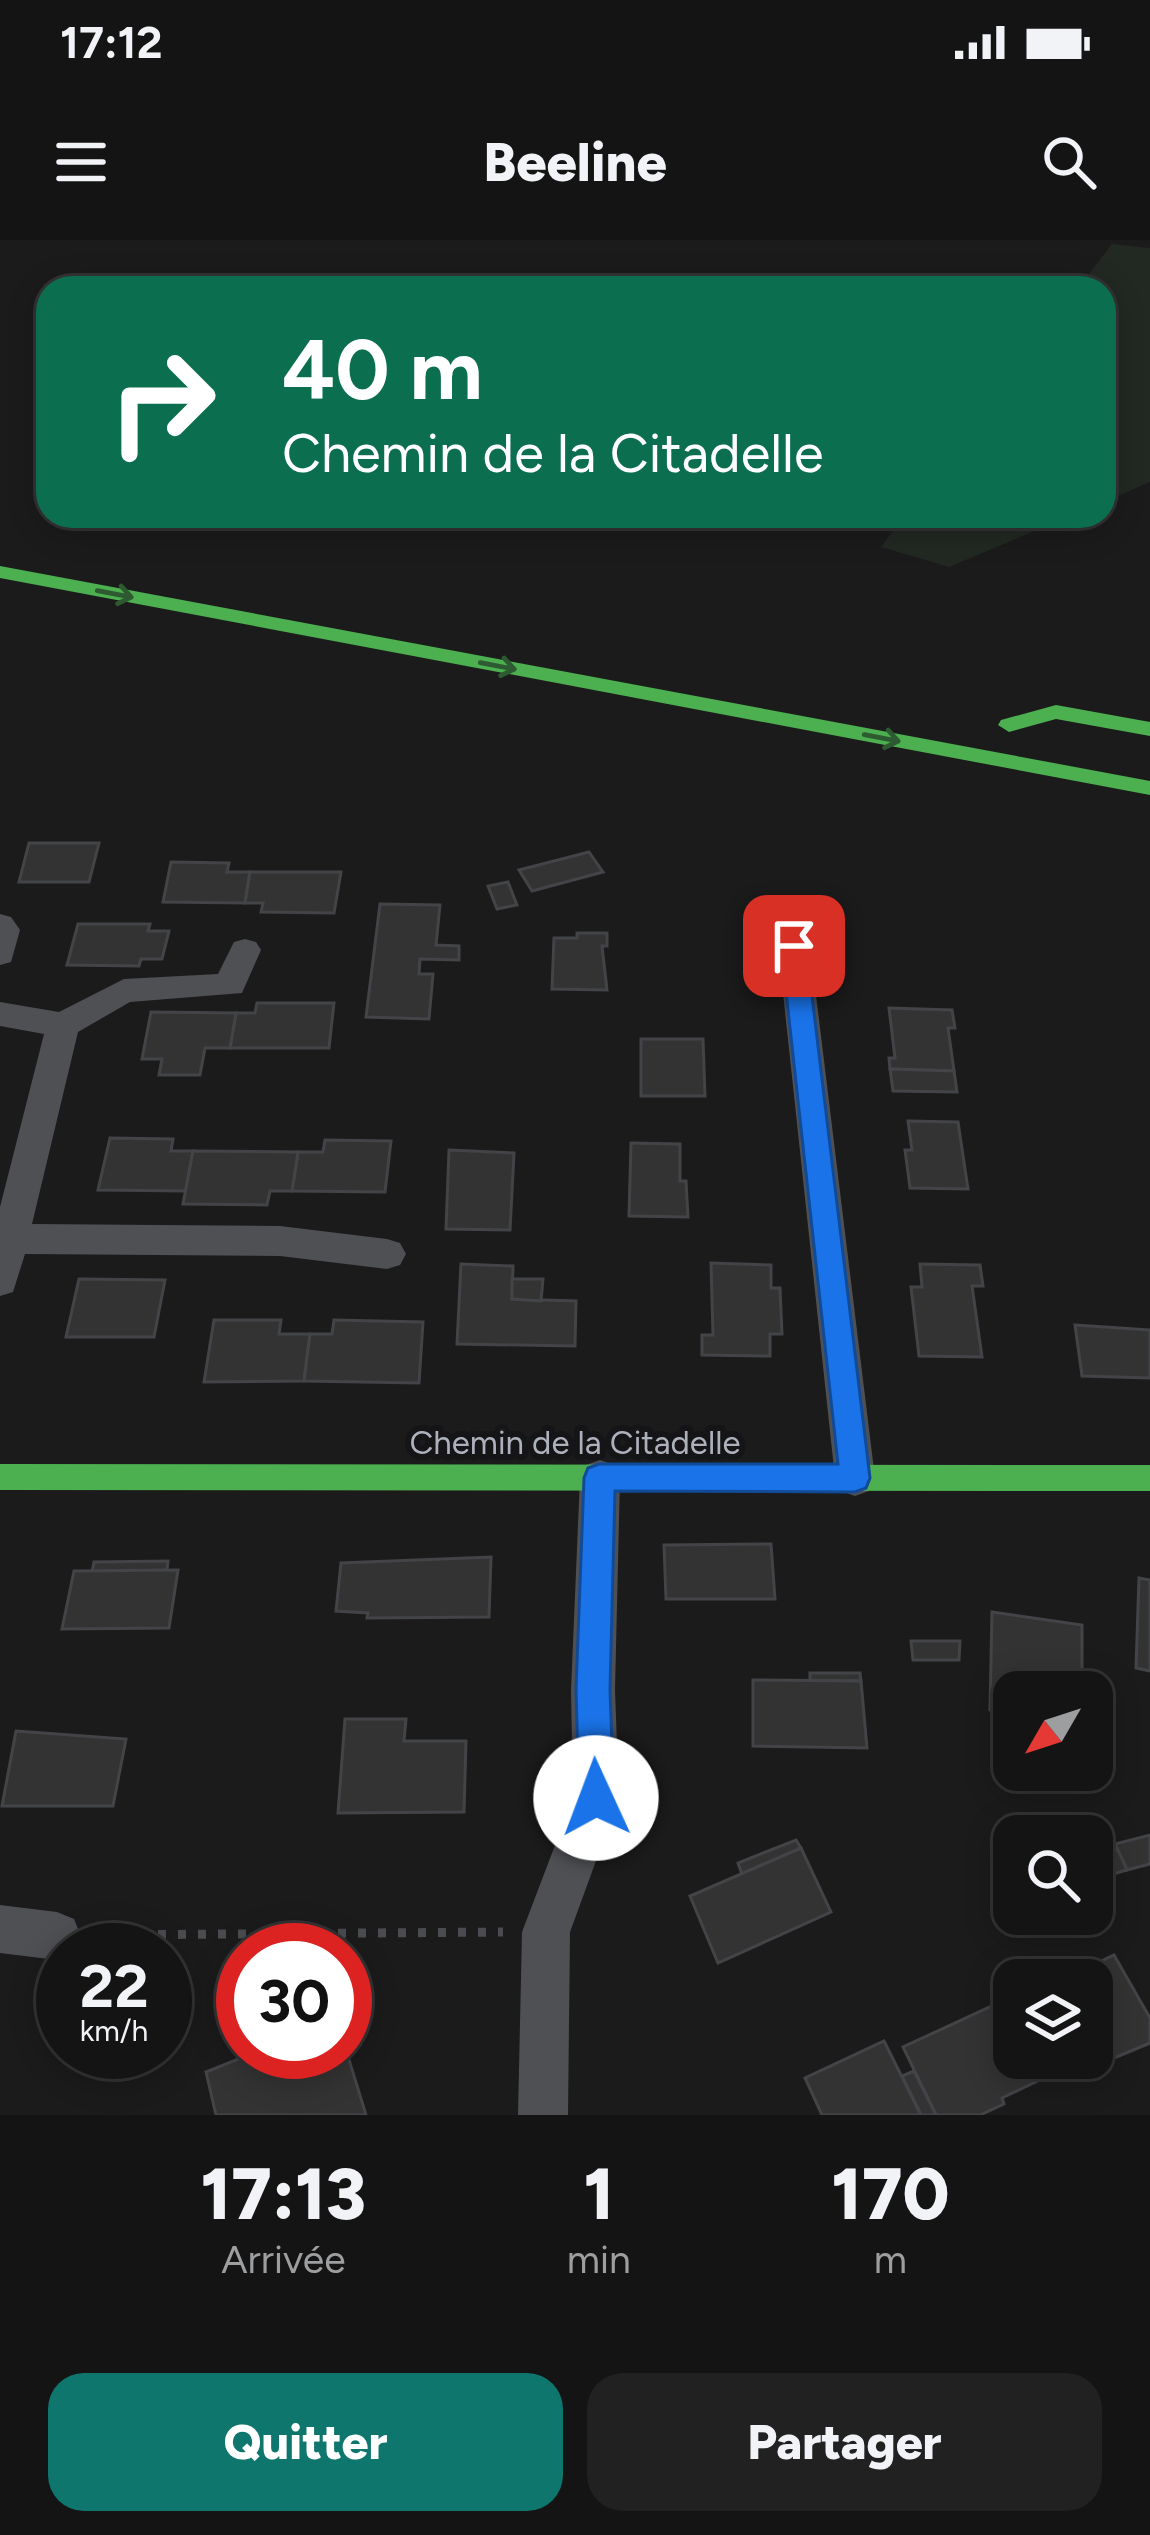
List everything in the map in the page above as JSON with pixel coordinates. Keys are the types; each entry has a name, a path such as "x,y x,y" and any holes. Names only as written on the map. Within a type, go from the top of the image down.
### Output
{"main road":[{"path":"0,572 1150,788"},
{"path":"1150,728 1056,712 998,723 1150,751"},
{"path":"1095,778 1150,808"},
{"name":"Chemin de la Citadelle","path":"0,1477 1150,1478"}],"street":[{"path":"0,925 4,930 0,954"},
{"path":"794,946 855,1478"},
{"path":"0,1013 63,1025 124,992 230,986 244,950"},
{"path":"63,1025 4,1262 280,1241 387,1254"},
{"path":"543,2115 546,1932 596,1798 593,1690 599,1478"},
{"path":"0,1929 36,1933"}],"path":[{"path":"192,1935 546,1932"}],"shaded area":[{"path":"1112,244 1150,248 1150,482 1116,497 1116,276 1087,276"},
{"path":"895,528 1042,528 949,567 881,547"}],"building":[{"path":"29,843 99,843 89,882 19,882"},
{"path":"589,852 603,872 532,891 519,870"},
{"path":"171,862 229,863 227,872 250,872 245,903 163,902"},
{"path":"250,872 341,872 334,913 261,912 263,903 245,903"},
{"path":"508,882 517,905 497,909 488,886"},
{"path":"380,904 440,905 436,945 459,946 459,960 420,959 419,974 433,974 429,1019 366,1017"},
{"path":"78,924 150,924 148,931 169,931 162,959 141,959 139,966 67,965"},
{"path":"577,933 607,933 607,946 602,946 607,990 552,989 554,938 577,938"},
{"path":"257,1003 334,1003 329,1048 230,1048 236,1013 255,1013"},
{"path":"889,1008 952,1010 955,1028 948,1028 954,1071 890,1069 889,1058 895,1058"},
{"path":"151,1012 236,1013 230,1048 205,1048 200,1075 159,1075 162,1059 142,1059"},
{"path":"641,1039 703,1039 705,1096 641,1096"},
{"path":"890,1069 954,1071 957,1092 893,1091"},
{"path":"908,1121 958,1122 968,1189 910,1188 905,1150 912,1150"},
{"path":"110,1138 173,1139 171,1151 193,1151 186,1191 98,1190"},
{"path":"325,1140 391,1141 385,1192 292,1191 298,1152 323,1152"},
{"path":"631,1143 680,1144 680,1181 686,1181 688,1217 629,1216"},
{"path":"449,1150 514,1153 510,1230 446,1229"},
{"path":"193,1151 298,1152 292,1191 270,1191 267,1205 183,1204"},
{"path":"711,1263 771,1265 771,1288 780,1288 782,1334 770,1334 770,1356 702,1355 702,1335 713,1335"},
{"path":"461,1264 513,1266 512,1299 576,1301 575,1346 457,1344"},
{"path":"920,1264 980,1265 983,1286 972,1286 982,1357 919,1356 911,1287 922,1287"},
{"path":"79,1279 165,1280 154,1337 66,1337"},
{"path":"512,1279 543,1279 541,1301 512,1299"},
{"path":"214,1320 281,1320 279,1334 310,1334 304,1381 204,1382"},
{"path":"334,1320 423,1322 419,1383 304,1381 310,1334 332,1334"},
{"path":"1075,1325 1150,1330 1150,1378 1082,1376"},
{"path":"771,1544 775,1599 666,1599 664,1545"},
{"path":"491,1557 489,1617 367,1618 368,1613 336,1611 341,1563"},
{"path":"168,1561 167,1570 92,1572 94,1562"},
{"path":"178,1570 169,1628 62,1629 74,1571"},
{"path":"1139,1578 1150,1580 1150,1671 1136,1668"},
{"path":"992,1612 1082,1625 1082,1671 993,1671 990,1710"},
{"path":"911,1641 960,1641 959,1660 913,1660"},
{"path":"810,1673 860,1673 861,1681 810,1681"},
{"path":"753,1680 861,1681 867,1748 753,1746"},
{"path":"345,1719 406,1719 404,1741 466,1741 464,1812 338,1813"},
{"path":"16,1731 126,1739 113,1806 2,1806"},
{"path":"1150,1835 1150,1864 1127,1870 1115,1844"},
{"path":"796,1840 801,1848 742,1874 738,1863"},
{"path":"801,1848 831,1912 718,1963 690,1896"},
{"path":"1118,1850 1127,1870 1113,1874 1113,1851"},
{"path":"1114,1955 1150,2018 1150,2043 1113,2058 1113,1959 1106,1959"},
{"path":"993,2005 993,2079 1042,2079 980,2115 936,2115 903,2047"},
{"path":"884,2041 921,2115 822,2115 805,2078"},
{"path":"216,2068 216,2079 355,2079 366,2115 216,2115 206,2072"},
{"path":"914,2071 936,2115 921,2115 902,2076"}],"traffic: fast":[{"path":"0,572 1150,788"},
{"path":"1009,725 1056,712 1150,729"},
{"path":"0,1477 1150,1478"}],"route":[{"path":"596,1798 593,1690 599,1478 855,1478 794,946"}]}
